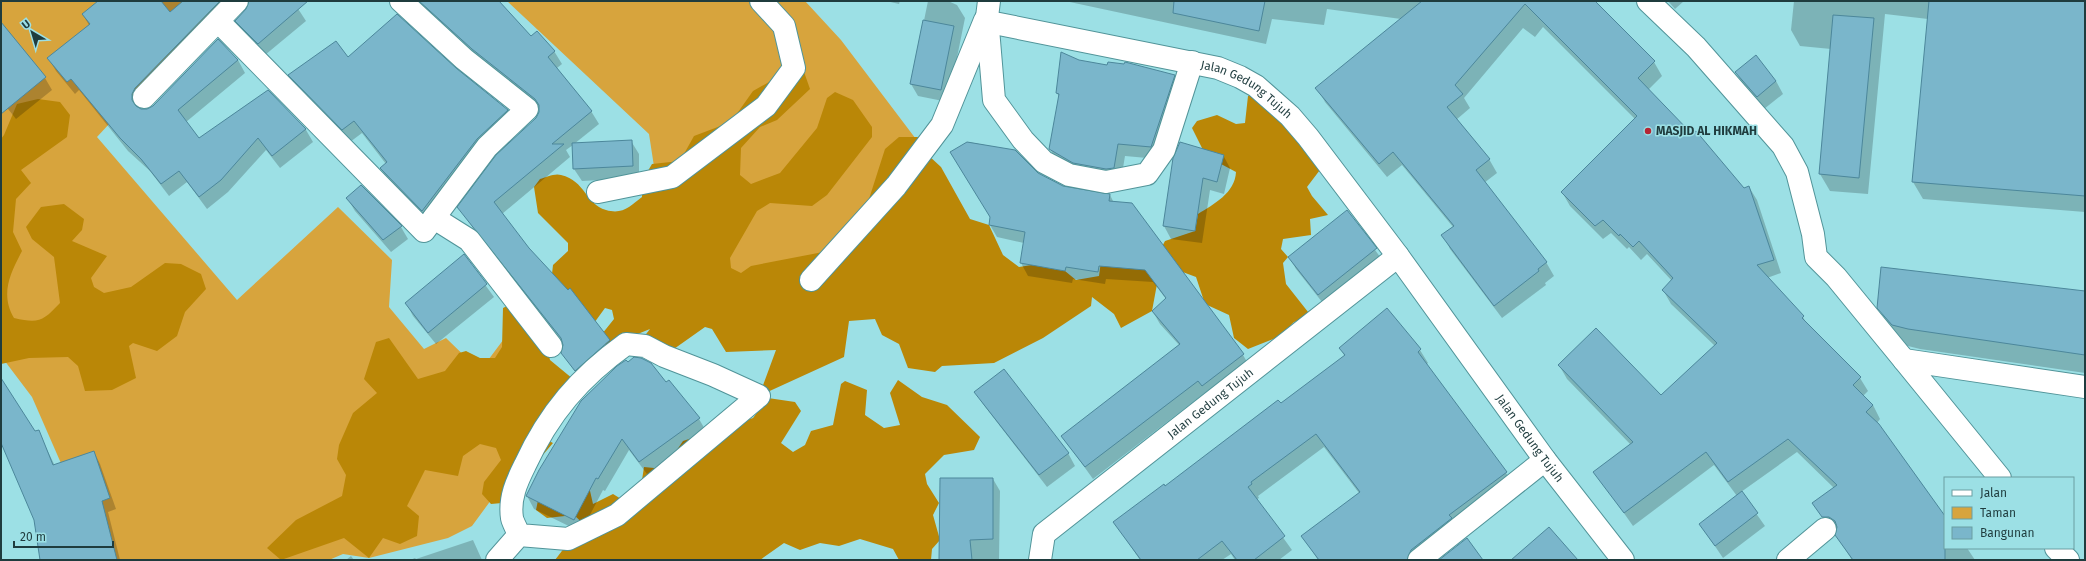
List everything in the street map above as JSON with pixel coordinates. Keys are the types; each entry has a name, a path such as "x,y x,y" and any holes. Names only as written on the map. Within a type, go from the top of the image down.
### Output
{"street":[{"path":"144,97 237,1"},
{"path":"218,21 424,231 487,147 527,109 464,59 401,1"},
{"path":"598,192 672,177 766,106 794,68 784,26 761,1"},
{"path":"1648,1 1696,47 1783,146 1797,172 1813,234 1816,257 1840,282 1999,477"},
{"path":"811,280 896,186 942,125 988,9"},
{"name":"Jalan Gedung Tujuh","path":"988,9 994,23 1218,68 1240,77 1266,94 1286,112 1308,137 1398,256 1545,460 1622,560"},
{"name":"Jalan Gedung Tujuh","path":"988,9 994,100 1023,140 1044,162 1069,175 1106,182 1147,174 1164,150 1192,62"},
{"path":"434,218 469,240 550,346"},
{"name":"Jalan Gedung Tujuh","path":"1040,560 1044,534 1398,256"},
{"path":"626,344 645,346 664,356 713,374 759,396 618,515 568,539 519,535 512,518 513,490 539,436 555,411 577,385 601,362 626,344"},
{"path":"1904,360 2085,387"},
{"path":"1419,560 1545,460"},
{"path":"1788,560 1825,529"},
{"path":"497,560 519,535"},
{"path":"2044,560 2052,549"},
{"path":"2057,549 2068,560"}],"green space":[{"path":"1,1 223,1 97,137 237,300 338,207 392,260 389,307 424,349 446,338 480,371 515,324 574,387 472,526 448,538 369,558 343,554 329,560 88,560 81,509 32,397 1,356"},
{"path":"507,1 805,1 841,40 928,155 933,242 719,293 665,238 649,134"}],"shaded area":[{"path":"794,68 804,72 810,89 777,120 760,127 741,148 740,175 751,184 780,173 817,128 827,98 835,92 853,100 872,127 872,137 827,195 812,206 770,203 757,211 730,258 731,268 741,273 751,266 823,252 843,238 869,199 885,149 899,137 920,137 928,155 941,167 970,219 989,225 1003,255 1019,267 1038,264 1048,268 1065,271 1076,280 1099,276 1101,261 1155,260 1165,241 1195,231 1198,214 1223,197 1232,186 1235,179 1236,172 1206,156 1192,128 1197,121 1217,115 1236,124 1245,123 1248,96 1256,90 1279,91 1329,158 1307,187 1312,196 1328,215 1310,219 1311,235 1283,239 1281,249 1288,257 1283,263 1286,284 1312,317 1294,322 1281,336 1248,349 1234,338 1229,315 1205,304 1196,277 1180,271 1157,284 1152,311 1121,328 1114,314 1092,297 1091,306 1043,338 994,363 942,366 935,372 908,368 899,344 882,335 875,319 849,321 844,357 759,396 776,350 726,352 712,329 705,327 664,356 643,338 650,329 608,346 601,342 602,334 614,319 612,310 605,308 589,330 552,274 553,265 568,251 568,243 538,213 534,187 540,179 553,175 561,175 576,182 589,198 599,207 612,211 626,209 642,197 642,181 652,164 680,161 694,136 731,122 753,91"},
{"path":"38,99 60,102 70,115 67,137 21,170 31,183 16,199 13,232 22,251 8,284 7,292 10,309 14,318 29,321 40,320 49,314 60,303 54,257 32,239 26,227 41,207 64,204 84,219 82,230 72,241 107,256 91,278 94,287 104,293 131,287 165,263 181,264 201,274 206,289 185,312 177,336 157,351 133,343 129,346 136,378 112,390 85,391 78,366 68,357 29,358 1,364 1,139 17,104"},
{"path":"517,301 539,317 550,360 573,379 557,415 530,431 553,443 502,503 491,504 482,494 484,482 501,460 496,448 480,444 463,456 458,476 425,470 407,506 419,516 417,536 400,544 383,538 369,558 344,538 281,560 267,548 296,520 342,496 346,475 337,459 339,445 353,413 377,393 364,379 376,342 389,338 418,379 445,371 459,353 466,351 480,358 495,358 502,347 503,308"},
{"path":"898,380 922,397 947,405 980,437 974,450 944,455 925,474 927,484 939,503 933,515 940,540 932,549 931,560 899,560 893,549 860,539 839,546 820,543 800,550 784,543 760,560 555,560 568,543 590,530 574,515 547,518 536,510 545,466 588,482 593,504 613,494 626,502 640,493 644,467 664,469 683,441 753,418 768,398 795,402 801,411 781,443 793,452 805,445 811,431 833,425 841,384 845,381 867,390 865,415 884,428 900,425 890,393"}],"building":[{"path":"98,1 161,1 170,12 183,1 220,1 135,88 132,94 132,100 136,106 141,109 147,109 153,106 218,39 238,60 178,110 199,138 268,90 306,129 272,156 258,138 221,180 199,197 179,171 161,184 71,79 67,82 47,58 90,24 82,14"},
{"path":"249,1 308,1 258,44 235,21 246,9"},
{"path":"419,1 499,1 531,36 537,31 555,51 548,57 592,111 552,144 564,144 494,202 529,248 568,290 570,288 610,340 575,371 561,353 563,345 561,338 457,207 496,155 536,118 539,112 539,105 535,99 472,49"},
{"path":"1174,1 1265,1 1259,31 1173,13"},
{"path":"1422,1 1595,1 1655,61 1638,78 1692,134 1696,131 1744,188 1749,186 1774,260 1757,265 1804,316 1802,318 1861,377 1853,385 1873,405 1866,412 1879,424 1944,515 1945,560 1853,560 1835,535 1837,527 1835,521 1829,517 1822,517 1812,503 1837,485 1788,439 1728,482 1706,452 1624,513 1593,472 1633,442 1558,365 1596,328 1661,395 1717,343 1662,290 1673,278 1639,241 1633,247 1603,220 1595,226 1561,192 1637,116 1525,4 1455,85 1463,94 1447,107 1490,159 1476,170 1547,262 1538,269 1539,271 1494,306 1441,235 1454,226 1393,152 1379,164 1315,88"},
{"path":"1929,1 2085,1 2085,196 1912,182"},
{"path":"397,14 456,68 508,110 477,139 422,211 380,168 387,162 354,121 342,130 288,75 336,41 348,57"},
{"path":"1833,15 1874,18 1859,178 1819,174"},
{"path":"923,20 954,26 941,90 910,84"},
{"path":"1,22 46,77 1,114"},
{"path":"1061,52 1079,60 1107,65 1108,62 1124,64 1125,62 1175,75 1151,147 1118,144 1114,168 1106,169 1073,163 1049,149 1059,94 1056,93"},
{"path":"1756,55 1776,81 1757,97 1735,72"},
{"path":"632,140 633,166 573,169 572,143"},
{"path":"967,142 1015,150 1038,173 1063,186 1110,194 1109,201 1132,203 1244,354 1202,386 1198,381 1085,467 1061,436 1180,344 1152,311 1166,298 1145,270 1099,266 1098,272 1066,267 1065,271 1020,263 1025,232 989,225 990,217 950,152"},
{"path":"1180,142 1224,155 1217,182 1203,178 1195,231 1163,226 1173,158"},
{"path":"361,185 402,226 383,240 346,198"},
{"path":"1347,210 1377,248 1318,295 1288,257"},
{"path":"464,254 487,284 428,333 405,303"},
{"path":"1881,267 2085,291 2085,355 1908,329 1892,325 1877,308"},
{"path":"1387,308 1421,349 1418,352 1507,472 1449,515 1452,518 1411,550 1407,560 1319,560 1301,536 1360,492 1316,434 1251,482 1252,484 1248,487 1285,536 1254,560 1237,560 1222,541 1197,560 1141,560 1113,522 1164,484 1165,486 1278,400 1281,403 1345,355 1339,348"},
{"path":"634,357 641,358 651,363 666,382 669,380 700,418 639,462 622,439 598,479 596,478 574,520 526,496 539,470 581,401 617,366 626,360 628,362"},
{"path":"1004,369 1069,453 1039,475 974,392"},
{"path":"1,378 35,431 39,430 53,465 94,451 110,498 102,501 117,560 40,560 34,520 1,443"},
{"path":"940,478 993,478 993,539 970,540 972,560 939,560"},
{"path":"1742,491 1758,513 1715,546 1699,524"},
{"path":"1549,527 1578,560 1511,560"},
{"path":"1467,538 1483,560 1439,560"}],"place":[{"name":"MASJID AL HIKMAH","path":"1648,131"}]}
